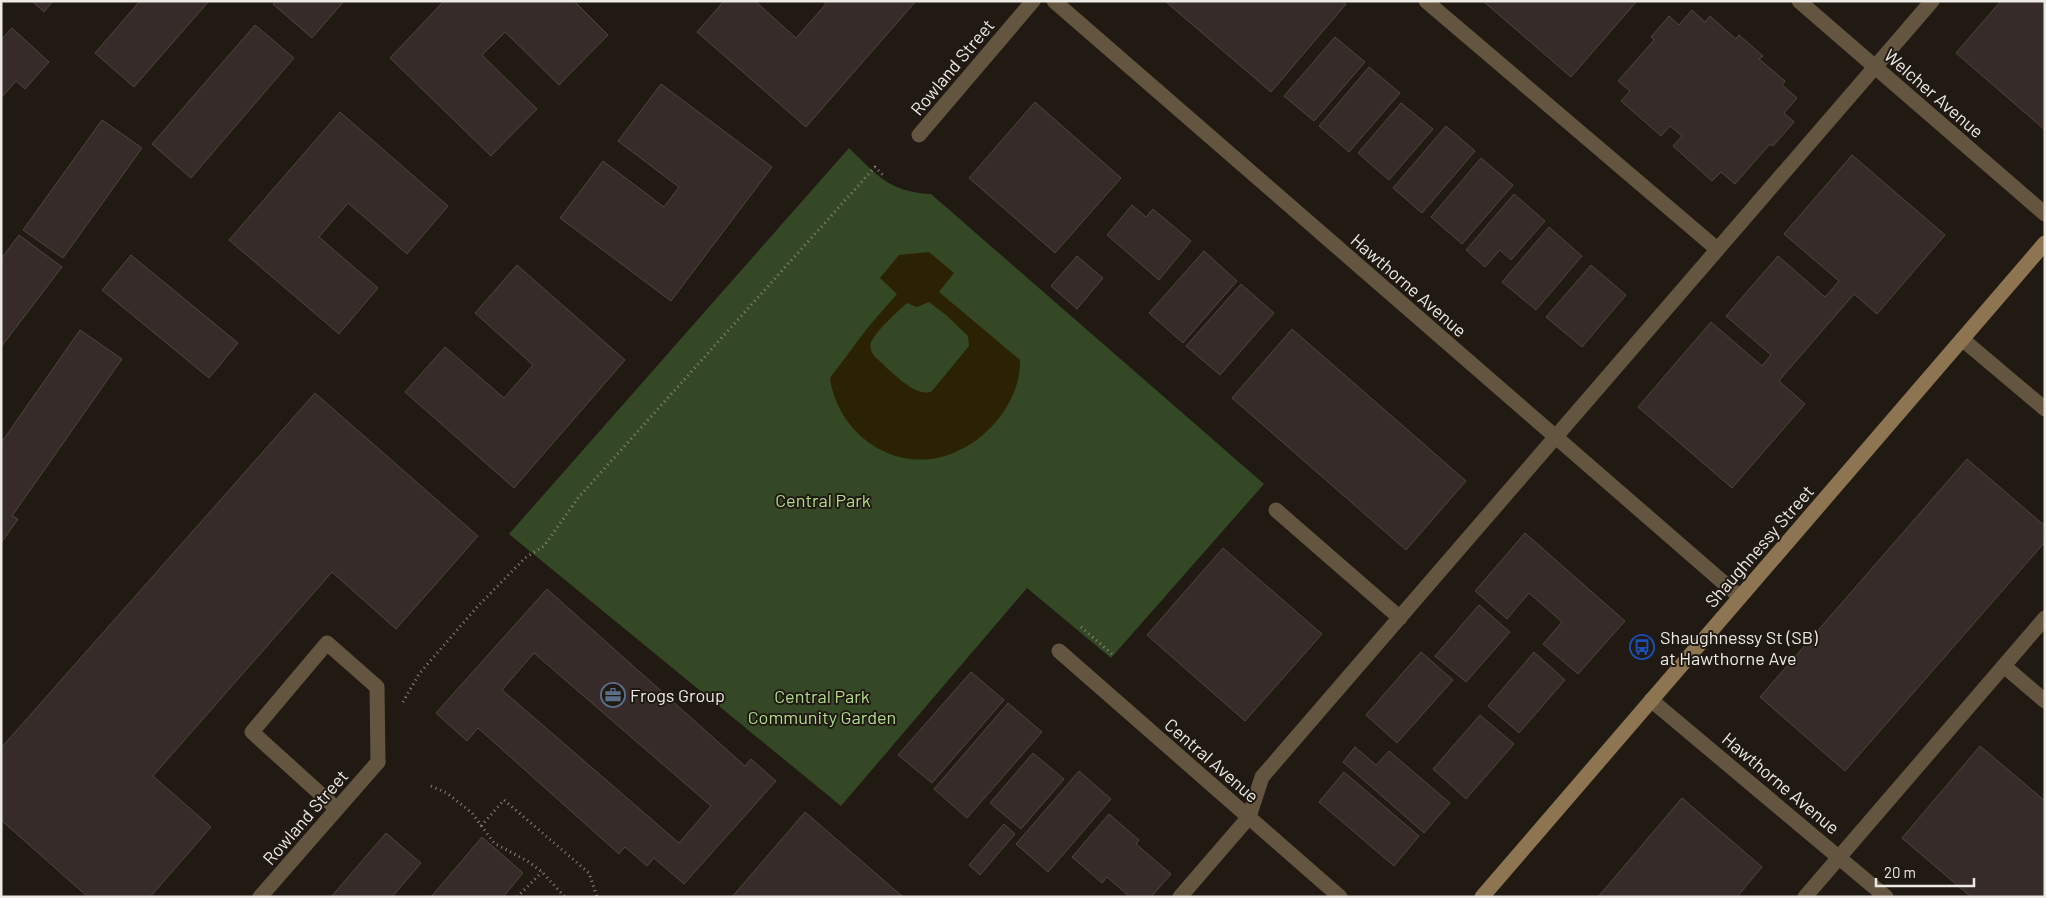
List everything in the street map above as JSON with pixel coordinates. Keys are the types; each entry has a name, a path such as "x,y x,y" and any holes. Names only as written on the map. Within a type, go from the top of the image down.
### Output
{"main road":[{"name":"Shaughnessy Street","path":"1482,897 2045,243"}],"street":[{"name":"Rowland Street","path":"919,135 1033,1"},
{"name":"Hawthorne Avenue","path":"1054,1 1740,597"},
{"path":"1426,1 1717,249"},
{"name":"Welcher Avenue","path":"1799,1 2045,214"},
{"path":"1180,897 1249,817 1262,777 1932,1"},
{"path":"1962,339 2045,409"},
{"path":"1276,510 1400,618"},
{"path":"1805,897 2045,618"},
{"name":"Rowland Street","path":"260,897 337,809 378,762 377,687 326,643 252,732 337,809"},
{"name":"Central Avenue","path":"1059,651 1340,897"},
{"path":"2004,666 2045,701"},
{"name":"Hawthorne Avenue","path":"1651,700 1840,856 1886,897"}],"path":[{"path":"401,705 419,674 477,607 525,558 544,546 578,498 875,167 883,174"},
{"path":"1081,627 1112,654"},
{"path":"431,786 447,793 466,808 494,843 529,862 542,872 565,897"},
{"path":"481,826 504,800 589,873 597,897"},
{"path":"517,897 542,872"}],"green space":[{"name":"Central Park","path":"849,148 876,174 894,186 917,193 931,194 1264,484 1111,658 1027,588 841,806 509,534"}],"sand":[{"path":"929,252 954,273 939,292 1020,360 1019,377 1014,393 1006,408 995,422 983,435 969,445 937,458 918,460 899,457 882,451 867,441 853,428 842,413 834,396 830,378 869,326 897,294 880,278 899,255","holes":["929,302 968,336 969,346 932,391 925,393 910,387 894,375 872,352 870,344 874,337 907,303 917,307"]}],"building":[{"path":"32,1 53,1 44,12"},
{"path":"140,1 209,1 134,87 95,53"},
{"path":"276,1 344,1 312,38 273,4"},
{"path":"444,1 574,1 608,35 559,85 505,32 482,55 537,109 491,156 390,58"},
{"path":"724,1 755,1 796,38 826,4 823,1 916,1 806,127 697,32"},
{"path":"1165,1 1343,1 1346,4 1271,92"},
{"path":"1483,1 1637,1 1571,77"},
{"path":"2001,1 2045,1 2045,130 1956,53"},
{"path":"1692,10 1705,22 1710,16 1736,39 1739,35 1763,56 1759,59 1785,81 1782,85 1797,98 1784,113 1794,122 1773,146 1770,144 1735,184 1721,172 1712,181 1673,146 1682,136 1670,126 1661,136 1621,101 1630,91 1618,81 1654,40 1651,37 1669,16 1679,25"},
{"path":"255,25 294,58 191,178 152,144"},
{"path":"12,28 49,62 25,89 16,81 1,98 1,40"},
{"path":"1335,37 1365,62 1314,121 1284,96"},
{"path":"1369,67 1400,93 1349,152 1319,126"},
{"path":"661,84 772,167 671,301 560,218 603,161 664,207 679,187 618,141"},
{"path":"1035,102 1121,178 1055,253 969,178"},
{"path":"1401,103 1433,129 1389,180 1358,153"},
{"path":"340,112 448,206 407,254 348,203 319,237 378,288 339,334 229,240"},
{"path":"102,120 142,148 63,258 23,230"},
{"path":"1446,126 1475,151 1422,213 1393,188"},
{"path":"1852,155 1945,235 1877,314 1854,294 1789,369 1779,381 1805,404 1732,488 1638,407 1711,322 1762,366 1771,355 1726,316 1778,256 1825,297 1839,281 1784,234"},
{"path":"1481,158 1513,185 1462,244 1431,217"},
{"path":"1514,194 1545,221 1511,260 1500,250 1485,267 1466,250"},
{"path":"1132,205 1146,217 1153,209 1191,241 1159,280 1107,235"},
{"path":"1549,227 1582,256 1536,310 1502,282"},
{"path":"19,235 62,267 1,347 1,259"},
{"path":"1204,251 1237,281 1183,343 1149,313"},
{"path":"131,255 238,343 209,378 102,290"},
{"path":"1077,256 1103,278 1077,309 1051,286"},
{"path":"517,265 625,360 514,488 405,392 445,347 504,398 533,365 475,313"},
{"path":"1591,265 1626,295 1582,347 1546,317"},
{"path":"1241,284 1274,313 1220,375 1186,346"},
{"path":"1292,329 1466,481 1406,550 1232,398"},
{"path":"80,330 122,359 12,516 18,519 1,543 1,443"},
{"path":"315,393 478,536 396,629 332,572 153,776 211,827 150,897 88,897 1,820 1,748"},
{"path":"1967,459 2045,526 2045,542 1845,771 1760,697"},
{"path":"1525,533 1625,621 1578,674 1543,644 1562,622 1529,593 1507,619 1475,591"},
{"path":"1223,548 1322,634 1245,721 1147,635"},
{"path":"547,589 745,766 751,759 776,781 684,884 654,858 647,866 625,847 619,854 478,728 467,741 436,713","holes":["534,653 711,806 679,843 502,690"]},
{"path":"1479,605 1510,632 1466,682 1435,656"},
{"path":"1421,652 1453,680 1397,743 1366,715"},
{"path":"1534,652 1565,680 1519,733 1488,706"},
{"path":"971,672 1004,700 932,783 898,755"},
{"path":"1008,703 1042,732 967,818 934,789"},
{"path":"1480,715 1514,744 1466,799 1433,769"},
{"path":"1980,746 2045,801 2045,897 1971,897 1902,838"},
{"path":"1355,747 1376,765 1389,751 1450,803 1424,833 1343,762"},
{"path":"1033,753 1064,779 1021,829 990,803"},
{"path":"1079,771 1111,799 1048,872 1016,844"},
{"path":"1344,772 1419,836 1394,866 1319,802"},
{"path":"1682,798 1762,867 1737,897 1598,897"},
{"path":"805,812 903,897 732,897"},
{"path":"1109,814 1139,840 1136,844 1171,874 1151,897 1130,897 1107,877 1102,883 1072,857"},
{"path":"1004,824 1015,834 980,875 969,865"},
{"path":"386,833 421,863 392,897 331,897"},
{"path":"482,837 523,873 503,897 431,897"}],"place":[{"name":"Shaughnessy St (SB) at Hawthorne Ave","path":"1642,647"},
{"name":"Frogs Group","path":"613,695"}],"park label":[{"name":"Central Park Community Garden","path":"822,706"}]}
